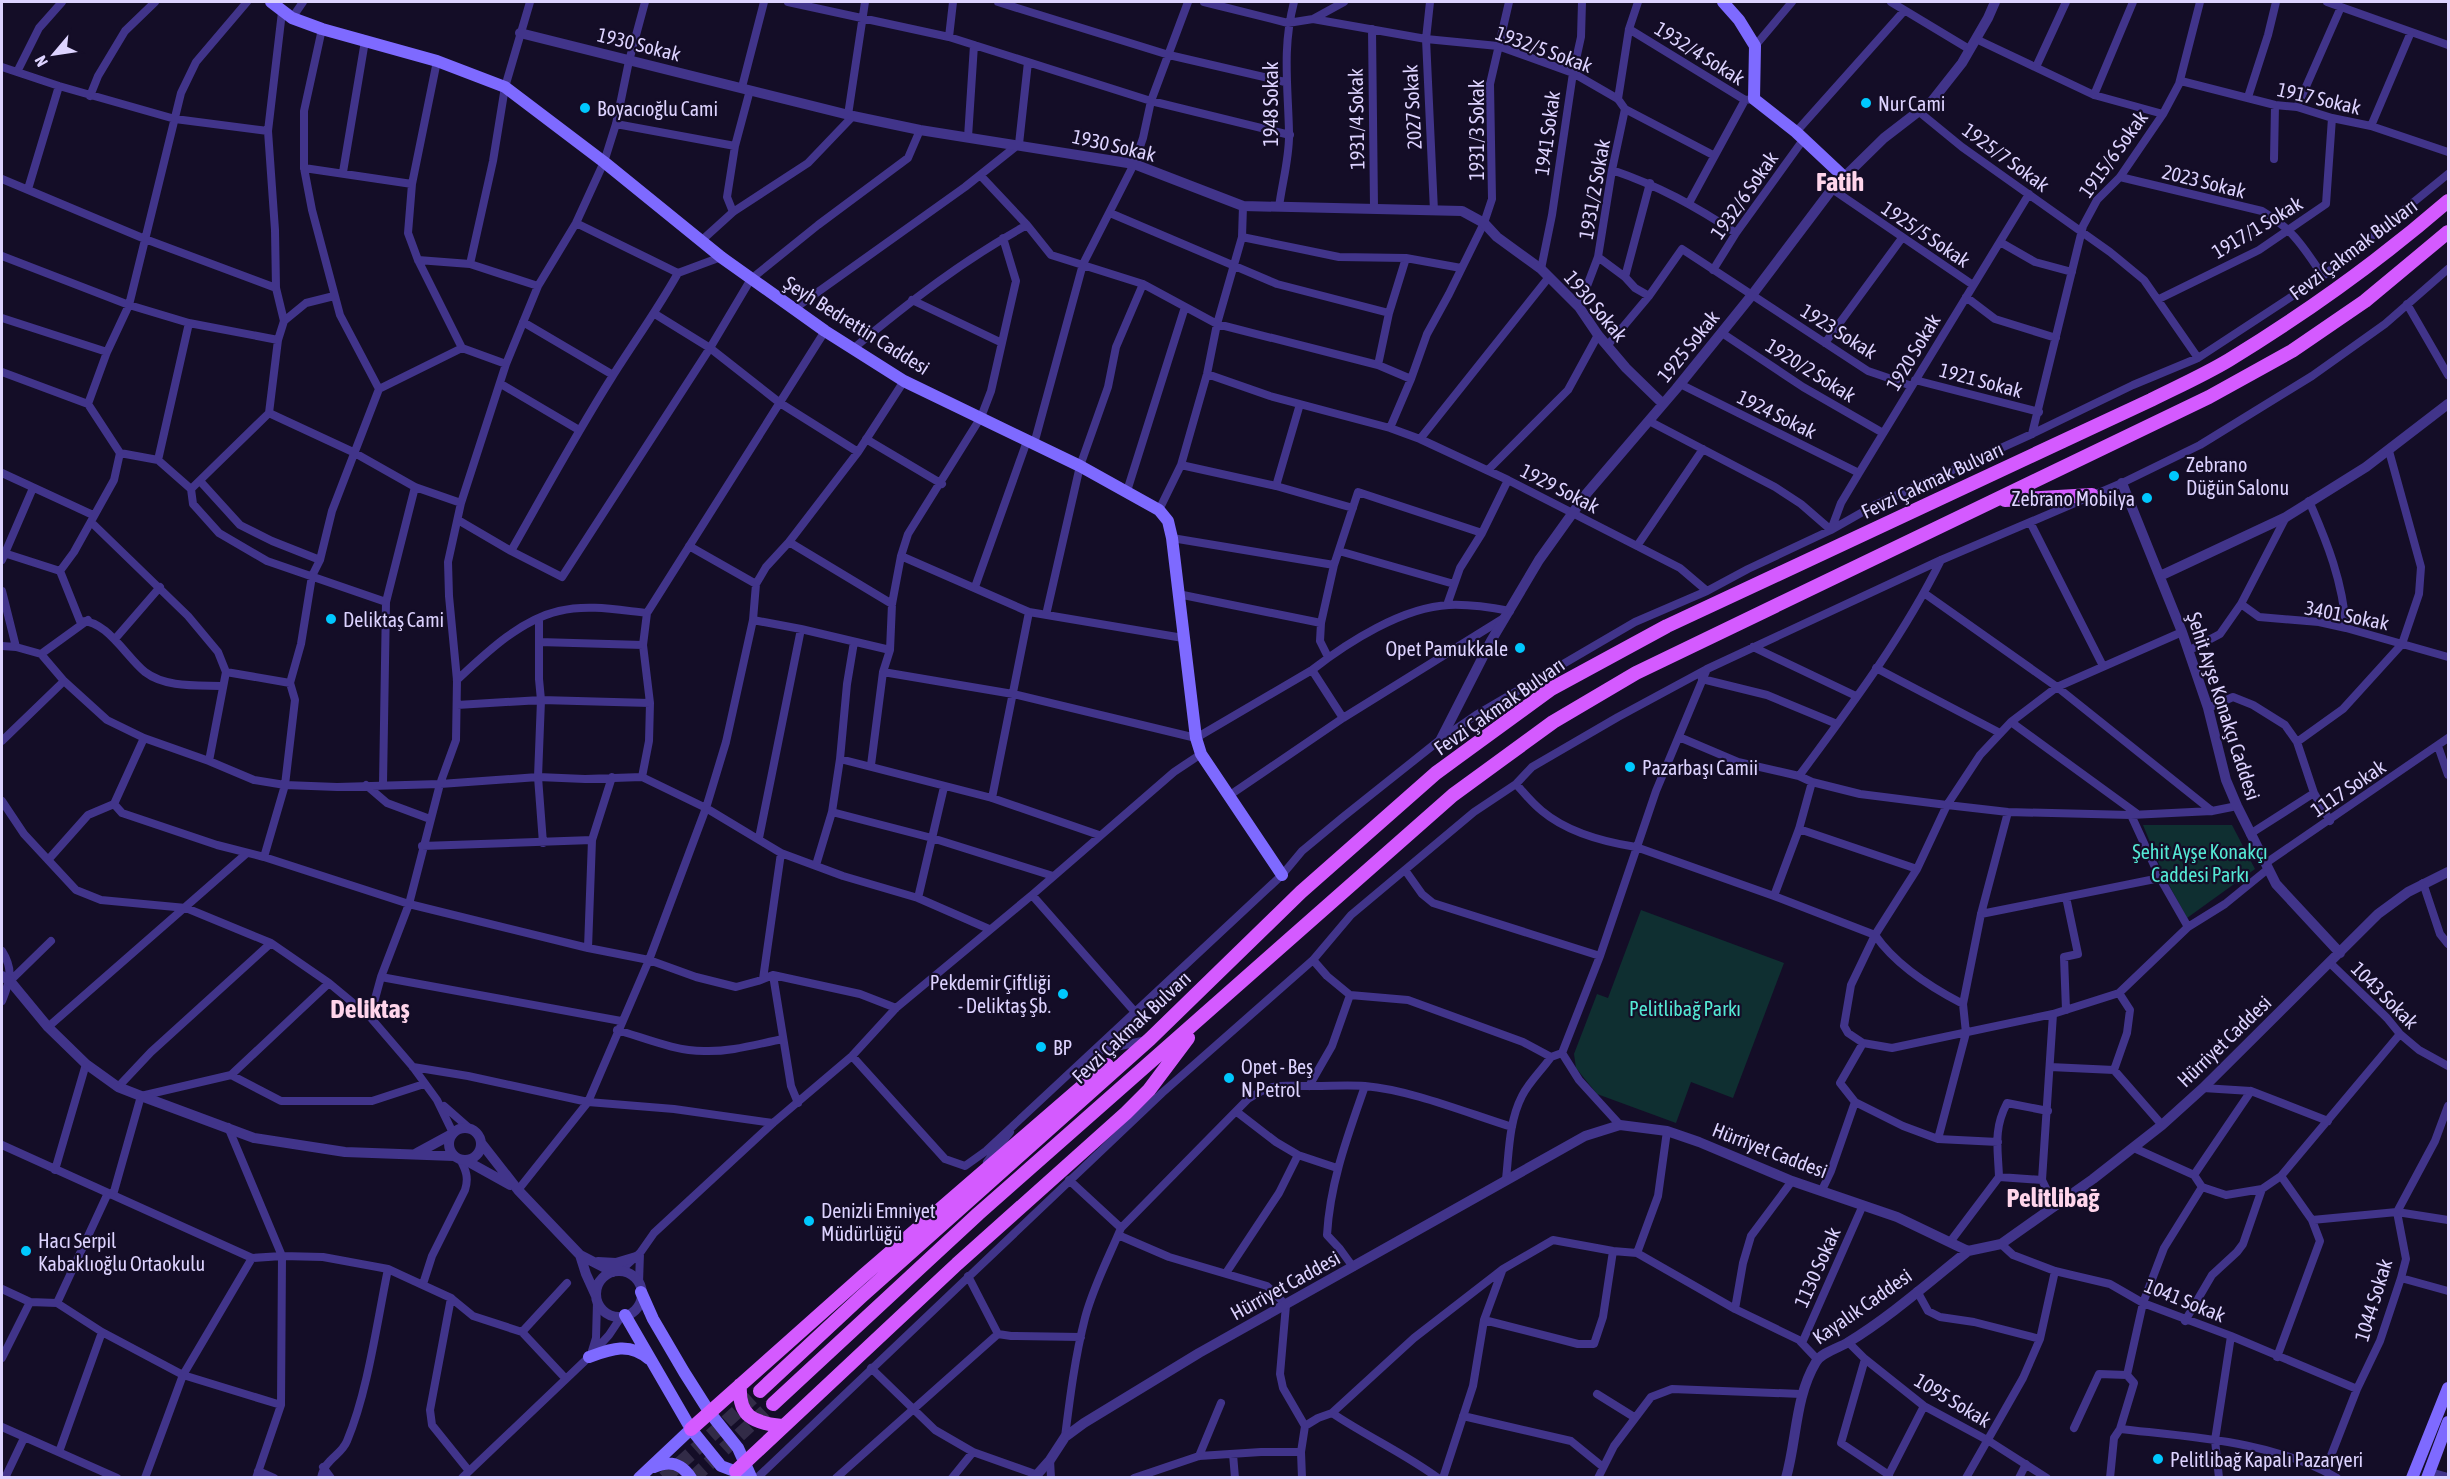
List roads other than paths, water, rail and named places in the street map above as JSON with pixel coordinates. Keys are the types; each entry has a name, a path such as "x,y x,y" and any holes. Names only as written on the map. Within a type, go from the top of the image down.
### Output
{"main road":[{"name":"Şeyh Bedrettin Caddesi","path":"271,2 287,15 322,29 437,61 505,87 604,162 721,258 825,331 904,381 1080,466 1159,510"},
{"path":"1723,2 1739,20 1755,46 1750,99 1799,136 1844,177"},
{"name":"Fevzi Çakmak Bulvarı","path":"760,1391 862,1296 1150,1039 1274,916 1419,788 1551,689 1667,626 2151,400 2227,361 2386,254 2448,201"},
{"name":"Fevzi Çakmak Bulvarı","path":"773,1404 978,1214 1453,795 1553,722 1636,673 2209,397 2292,351 2365,301 2428,251 2448,232"},
{"path":"1997,500 2092,495"},
{"path":"1159,510 1168,522 1172,538 1196,738 1201,754 1282,875"},
{"path":"736,1471 957,1264 1126,1113 1149,1090 1206,1015"},
{"path":"642,1475 740,1385 1122,1052 1150,1039"},
{"path":"640,1288 653,1319 684,1372 710,1413 738,1448 736,1471"},
{"path":"623,1316 653,1362 691,1429 721,1466 751,1477"},
{"path":"589,1357 624,1348 637,1350 653,1362"},
{"path":"740,1385 741,1402 747,1415 762,1423 782,1426"},
{"path":"2412,1478 2448,1388"},
{"path":"2429,1474 2448,1422"},
{"path":"642,1475 670,1462 682,1467 691,1478"}],"street":[{"path":"17,72 39,28 62,2"},
{"path":"90,96 125,31 155,2"},
{"path":"88,404 107,352 129,305 181,93 196,62 247,2"},
{"path":"191,489 269,413 278,340 284,321 276,288 275,230 268,131 287,15 303,2"},
{"path":"470,264 493,161 505,87 530,2"},
{"path":"370,1017 381,977 409,904 422,846 456,740 457,680 448,562 461,503 506,364 538,286 576,223 604,162 616,124 629,61 645,2"},
{"path":"733,212 727,197 764,2"},
{"path":"788,2 949,38 1151,101 1290,135"},
{"path":"701,240 733,212 808,163 850,116 865,2"},
{"path":"949,38 953,2"},
{"path":"998,2 1169,55 1285,82"},
{"path":"975,587 1030,443 1083,264 1134,164 1143,138 1151,101 1188,2"},
{"name":"1932/5 Sokak","path":"1204,2 1225,4 1288,23 1313,19 1426,39 1498,46 1573,73 1618,99 1626,109 1713,155"},
{"name":"1948 Sokak","path":"1279,207 1290,135 1285,82 1288,23 1294,2"},
{"path":"1313,19 1344,2"},
{"name":"2027 Sokak","path":"1430,2 1426,39 1434,211"},
{"name":"1931/3 Sokak","path":"1390,428 1427,334 1484,223 1492,199 1490,84 1509,2"},
{"name":"1941 Sokak","path":"1545,273 1573,73 1581,37 1582,2"},
{"path":"1618,99 1629,29 1638,2"},
{"path":"1755,46 1792,2"},
{"path":"1891,2 1969,49"},
{"name":"1925 Sokak","path":"1441,739 1507,614 1539,560 1587,493 1722,333 1832,189 1884,138 1932,101 1962,63 1995,2"},
{"path":"2036,67 2066,2"},
{"path":"2094,95 2133,2"},
{"name":"1915/6 Sokak","path":"2032,434 2082,233 2097,200 2120,177 2163,114 2181,81 2200,2"},
{"path":"2248,97 2276,2"},
{"path":"2327,2 2448,45"},
{"path":"2297,108 2341,7"},
{"name":"1932/6 Sokak","path":"1713,270 1799,136 1904,11"},
{"path":"322,29 304,111 304,168 312,210 340,315 379,389"},
{"name":"1931/4 Sokak","path":"1372,29 1374,208"},
{"name":"1932/4 Sokak","path":"1629,29 1750,99"},
{"path":"2371,126 2411,32"},
{"name":"1930 Sokak","path":"520,33 850,116 920,130 1134,164 1243,206 1462,211 1484,223 1497,237 1545,273 1579,307 1598,335 1626,368 1663,404"},
{"path":"1976,39 2094,95 2163,114"},
{"path":"343,172 366,41"},
{"path":"968,137 974,45"},
{"path":"437,61 412,184 408,233 418,260 462,348 506,364"},
{"path":"794,309 980,175 1018,144 1028,62"},
{"path":"2,67 90,96 175,119 268,131"},
{"name":"1917 Sokak","path":"2181,81 2371,126 2448,152"},
{"path":"28,189 59,86"},
{"path":"1689,203 1713,155 1750,99"},
{"path":"2274,159 2275,105"},
{"name":"1931/2 Sokak","path":"1579,307 1598,257 1612,170 1626,109"},
{"name":"1925/7 Sokak","path":"1918,111 1962,147 2144,280 2198,358"},
{"name":"1917/1 Sokak","path":"2159,299 2259,250 2326,204 2332,118"},
{"path":"616,124 735,146"},
{"path":"458,520 562,577 710,348 751,279 818,225 908,158 920,130"},
{"path":"304,168 412,184"},
{"path":"1612,170 1650,183 1689,203 1736,233"},
{"path":"852,1056 945,1159 965,1166 986,1151 1282,875 1302,851 1441,739 1476,715 1635,622 1707,591 1831,530 1875,505 2198,358 2323,276 2448,174"},
{"path":"980,175 1027,225 1051,255 1143,284 1217,324 1378,365 1411,379"},
{"name":"2023 Sokak","path":"2120,177 2262,211 2289,231 2323,276"},
{"path":"2,178 145,239 276,288"},
{"path":"1625,277 1650,183"},
{"name":"1925/5 Sokak","path":"1832,189 1973,285"},
{"name":"1920 Sokak","path":"1831,530 1841,503 2029,194"},
{"path":"1159,510 1181,465 1207,374 1217,324 1242,237 1243,206"},
{"path":"1110,213 1277,284 1389,313"},
{"path":"576,223 678,273"},
{"path":"854,348 912,300 1003,238 1027,225"},
{"path":"1242,237 1339,257 1406,258 1461,268"},
{"path":"871,765 884,672 890,650 892,604 901,556 908,534 942,484 981,417 991,391 1000,342 1016,281 1003,238"},
{"path":"1825,343 1902,238"},
{"path":"2000,242 2035,262 2072,272"},
{"name":"1923 Sokak","path":"1649,296 1682,249 1868,371 1914,383"},
{"path":"2,256 129,305 189,323 278,340"},
{"path":"1598,257 1625,277 1635,288 1649,296 1607,346"},
{"path":"511,551 579,430 655,314 678,273 721,258"},
{"path":"1378,365 1389,313 1406,258"},
{"path":"418,260 470,264 538,286"},
{"path":"757,1478 1167,1088 1313,960 1351,915 1474,812 1516,784 1532,767 1707,669 1941,560 2122,483 2200,445 2313,376 2385,324 2448,269"},
{"path":"1420,439 1545,273"},
{"path":"1046,615 1080,466 1108,387 1116,347 1143,284"},
{"path":"284,321 306,303 334,296"},
{"name":"1925/5 Sokak","path":"1965,297 1995,319 2056,338"},
{"path":"912,300 1000,342"},
{"path":"2407,304 2448,375"},
{"path":"1127,491 1185,306"},
{"path":"655,314 710,348 780,403 858,452"},
{"path":"2,318 107,352"},
{"path":"523,322 613,375"},
{"path":"158,460 189,323"},
{"path":"642,777 649,741 650,703 643,645 647,613 825,331"},
{"name":"1920/2 Sokak","path":"1722,333 1803,387 1883,433"},
{"path":"1488,470 1568,390 1598,335"},
{"path":"264,857 285,785 295,700 290,683 301,644 312,576 320,560 332,511 353,452 379,389 462,348"},
{"path":"2,372 88,404 120,453 114,480 60,571"},
{"name":"1929 Sokak","path":"1207,374 1270,396 1390,428 1420,439 1488,470 1680,568 1707,591"},
{"path":"518,1190 588,1102 649,960 706,808 726,742 753,620 756,584 766,567 789,542 858,452 904,381"},
{"name":"1921 Sokak","path":"1914,383 2038,412"},
{"path":"501,384 579,430"},
{"name":"1924 Sokak","path":"1680,384 1859,473"},
{"path":"1276,486 1300,404"},
{"path":"2160,576 2286,517 2389,451 2448,404"},
{"path":"269,413 353,452 415,487 461,503"},
{"path":"1649,421 1784,493 1801,504 1831,530"},
{"path":"866,439 942,484"},
{"path":"1637,546 1703,449"},
{"path":"2297,742 2343,709 2402,644 2419,594 2421,567 2389,451"},
{"path":"120,453 158,460 191,489 193,504 219,533 267,561 386,602"},
{"path":"1181,465 1276,486 1353,508"},
{"path":"2,473 92,518 188,616 218,652 226,672 209,761"},
{"path":"1447,605 1460,568 1482,533 1508,480"},
{"path":"200,481 240,525 320,560"},
{"name":"Şehit Ayşe Konakçı Caddesi","path":"2122,483 2182,632 2208,708 2226,780 2236,806 2276,884 2340,953"},
{"path":"383,784 386,602 415,487"},
{"path":"33,488 2,557 60,571"},
{"path":"1329,657 1320,641 1321,623 1334,564 1358,492 1482,533"},
{"path":"2309,501 2330,549 2344,600 2346,628"},
{"path":"2188,651 2220,634 2241,604 2286,517"},
{"path":"2030,522 2103,666"},
{"path":"1172,538 1334,564"},
{"path":"789,542 892,604"},
{"path":"689,546 756,584"},
{"path":"1339,550 1454,584"},
{"path":"901,556 1029,612 1183,638"},
{"path":"1799,776 1876,668 1924,593 1941,560"},
{"path":"60,571 80,621 88,620 114,639 146,672 171,683 223,686"},
{"path":"114,639 160,587"},
{"path":"2,591 16,647"},
{"path":"1924,593 2057,687 2212,811"},
{"path":"1178,594 1321,623"},
{"name":"3401 Sokak","path":"2241,604 2259,617 2319,622 2448,657"},
{"path":"884,672 1013,694 1196,738 1312,670 1329,657 1412,612 1447,605 1477,605 1507,614"},
{"path":"457,680 485,654 539,618 561,611 599,608 647,613"},
{"path":"992,798 1029,612"},
{"path":"1230,795 1344,718 1507,614"},
{"path":"539,618 541,700 538,777 543,843"},
{"path":"40,654 88,620"},
{"path":"753,620 801,628 890,650"},
{"path":"759,838 801,628"},
{"path":"2114,1070 2127,1033 2130,1010 2119,993 2053,1014 1892,1048 1863,1043 1848,1034 1844,1026 1851,985 1875,935 1917,869 1947,805 1980,755 2011,722 2057,687 2182,632"},
{"path":"539,642 643,645"},
{"path":"816,865 832,812 847,684 855,642"},
{"path":"2,646 16,647 40,654 64,681 107,720 144,738 255,780 285,785 337,787 440,784 538,777 585,779 642,777 706,808 781,853 843,876 918,898 989,929"},
{"path":"1753,647 1856,696"},
{"path":"1876,668 2000,733"},
{"path":"1506,1179 1512,1127 1523,1094 1551,1058 1562,1053 1600,957 1656,791 1707,669"},
{"path":"1312,670 1344,718"},
{"path":"226,672 290,683"},
{"path":"1702,679 1767,695 1837,724"},
{"path":"2,741 64,681"},
{"path":"2208,708 2228,698 2241,699 2285,725 2297,742 2314,793 2330,821"},
{"path":"457,705 541,700 650,703"},
{"path":"2011,722 2134,814 2160,878 2188,927"},
{"path":"1679,737 1738,762 1799,776 1812,782 1860,794 1947,805 2008,812 2134,814 2212,811 2236,806"},
{"path":"48,860 88,815 114,804 144,738"},
{"name":"1117 Sokak","path":"2119,993 2188,927 2225,904 2267,866 2448,738"},
{"path":"2438,746 2448,775"},
{"path":"589,1357 596,1338 600,1280 638,1255 654,1233 773,1123 852,1056 896,1008 1032,895 1174,772 1201,754"},
{"path":"840,759 871,765 944,787 992,798 1099,835"},
{"path":"588,948 592,840 612,777"},
{"path":"1774,896 1799,829 1812,782"},
{"path":"1516,784 1542,811 1568,828 1616,844 1636,847 1875,935 1885,949 1945,995 1963,1004"},
{"path":"366,785 387,803 430,819"},
{"path":"918,898 944,787"},
{"path":"2250,834 2314,793"},
{"path":"2,801 24,834 76,890 101,900 186,908 271,943 329,983 370,1017 437,1100 478,1134 482,1144 518,1190 586,1259 627,1273 640,1288"},
{"path":"114,804 122,813 409,904 588,948 649,960 696,977 736,987 773,975 860,994 896,1008"},
{"path":"832,812 932,838 1053,876"},
{"path":"1938,1139 1966,1033 1963,1004 1982,914 2008,812"},
{"path":"1799,829 1917,869"},
{"path":"422,846 592,840"},
{"path":"48,1027 247,853"},
{"path":"763,979 781,853"},
{"path":"1405,870 1422,894 1433,903 1600,957"},
{"name":"Hürriyet Caddesi","path":"1035,1476 1050,1460 1065,1437 1199,1353 1585,1136 1620,1125 1667,1131 1699,1142 1792,1181 1897,1217 1968,1251 2001,1244 2055,1207 2162,1125 2203,1088 2378,915 2423,883 2448,872"},
{"path":"1982,914 2160,878"},
{"path":"2423,883 2440,934 2448,944"},
{"path":"1032,895 1135,1012"},
{"path":"2066,1010 2064,957 2078,954 2067,897"},
{"path":"6,978 51,941"},
{"path":"118,1087 198,1009 271,943"},
{"path":"2,951 8,960 2,1001"},
{"path":"1313,960 1327,976 1350,995 1408,1000 1523,1042 1551,1058"},
{"name":"1043 Sokak","path":"2330,963 2387,1018 2400,1034 2419,1050 2448,1066"},
{"path":"773,975 791,1086 798,1103"},
{"path":"381,977 619,1026 684,1049 729,1050 783,1039"},
{"path":"6,978 48,1027 86,1064 118,1087 240,1133 345,1152 460,1159 475,1157 482,1144"},
{"path":"141,1096 231,1075 329,983"},
{"path":"1309,1086 1332,1046 1350,995"},
{"path":"2053,1014 2042,1180 2055,1207"},
{"path":"2134,1148 2194,1176 2202,1187 2226,1196 2262,1189 2281,1176 2400,1034"},
{"path":"1090,1053 1150,1039"},
{"path":"1863,1043 1839,1083 1855,1102 1903,1126 1938,1139 1998,1142"},
{"path":"1562,1053 1579,1080 1620,1125"},
{"path":"55,1170 86,1064"},
{"path":"2050,1067 2114,1070 2162,1125"},
{"path":"413,1068 468,1076 588,1102 674,1109 773,1123"},
{"path":"231,1075 281,1101 372,1101 424,1084"},
{"path":"1065,1437 1086,1316 1110,1248 1120,1232 1248,1099 1265,1088 1281,1084 1365,1086 1401,1093 1512,1127"},
{"path":"1353,1267 1327,1235 1328,1208 1337,1168 1365,1086"},
{"path":"2203,1088 2251,1091 2328,1121"},
{"path":"2194,1176 2251,1091"},
{"path":"57,1304 110,1194 141,1096"},
{"path":"423,1284 432,1256 468,1181 466,1169 449,1148 452,1133 437,1100"},
{"path":"1821,1190 1832,1171 1855,1102"},
{"path":"1950,1242 1999,1177 1996,1131 2007,1103 2048,1111"},
{"path":"2397,1212 2435,1141 2448,1106"},
{"path":"1236,1112 1276,1142 1298,1155 1337,1168"},
{"path":"982,1175 987,1162 1023,1115"},
{"path":"228,1127 282,1256 281,1405 257,1474 274,1478"},
{"path":"412,1155 458,1129 469,1128"},
{"path":"1637,1253 1658,1196 1667,1131"},
{"path":"2,1145 252,1258 324,1257 388,1269 451,1298 473,1316 522,1332 566,1379"},
{"path":"1226,1273 1279,1194 1298,1155"},
{"path":"460,1159 518,1190"},
{"path":"2277,1357 2320,1241 2312,1220 2281,1176"},
{"path":"1999,1177 2042,1180"},
{"path":"1069,1180 1120,1232 1169,1257 1267,1286 1286,1305 1280,1374 1283,1388 1305,1426 1301,1452 1302,1478"},
{"path":"1735,1309 1743,1263 1751,1236 1792,1181"},
{"path":"2127,1375 2143,1303 2164,1248 2202,1187"},
{"path":"2185,1321 2212,1275 2243,1244 2262,1189"},
{"name":"1130 Sokak","path":"1802,1343 1863,1205"},
{"path":"2312,1220 2397,1212 2448,1220"},
{"name":"1044 Sokak","path":"2325,1471 2357,1389 2380,1341 2401,1278 2406,1259 2397,1212"},
{"path":"1305,1426 1332,1413 1414,1338 1503,1269 1553,1240 1637,1253 1735,1309 1802,1343 1817,1359"},
{"name":"1041 Sokak","path":"2001,1244 2013,1255 2055,1271 2110,1284 2143,1303 2185,1321 2230,1336 2357,1389"},
{"path":"1484,1320 1578,1344 1594,1344 1602,1317 1613,1251"},
{"name":"Kayalık Caddesi","path":"1786,1478 1793,1454 1801,1394 1817,1359 1848,1342 1917,1292 1968,1251"},
{"path":"586,1259 616,1263 638,1255"},
{"path":"451,1298 430,1410 432,1425 466,1474 589,1357 623,1316 638,1305 640,1288 638,1255"},
{"path":"145,1478 183,1375 252,1258"},
{"path":"586,1259 586,1274 597,1299 607,1313 623,1316"},
{"path":"321,1478 323,1467 346,1443 365,1382 388,1269"},
{"path":"1443,1478 1473,1386 1484,1320 1503,1269"},
{"path":"1966,1478 2023,1378 2040,1340 2055,1271"},
{"path":"968,1276 998,1334"},
{"path":"2401,1278 2448,1291"},
{"path":"522,1332 567,1283"},
{"path":"2,1289 30,1302 57,1304 102,1332 183,1375 281,1405"},
{"path":"1917,1292 1928,1311 1940,1317 1974,1322 2040,1340"},
{"path":"2,1358 30,1302"},
{"path":"59,1452 102,1332"},
{"path":"998,1334 1081,1337"},
{"path":"836,1478 998,1334"},
{"path":"2218,1478 2215,1440 2230,1336"},
{"name":"1095 Sokak","path":"1848,1342 1865,1359 1924,1406 1989,1441 2047,1478"},
{"path":"1865,1359 1841,1443 1888,1476 1924,1406"},
{"path":"871,1368 935,1430 973,1452 1035,1476"},
{"path":"2074,1428 2099,1374 2127,1375 2134,1383 2120,1429 2114,1438 2110,1478"},
{"path":"1598,1478 1614,1446 1651,1397 1672,1389 1801,1394"},
{"path":"1597,1394 1634,1417"},
{"path":"1199,1456 1221,1403"},
{"path":"1332,1413 1357,1430 1419,1464 1437,1478"},
{"path":"1463,1416 1572,1441 1603,1467"},
{"path":"2,1426 117,1478"},
{"path":"2120,1429 2215,1440 2289,1456 2337,1478"},
{"path":"5,1478 24,1437"},
{"path":"952,1478 973,1452"},
{"path":"1134,1478 1199,1456 1301,1452"},
{"path":"1233,1454 1235,1478"},
{"path":"1050,1460 1051,1478"},
{"path":"2019,1478 2026,1464"},
{"path":"323,1467 331,1478"},
{"path":"2429,1474 2448,1477"}],"tunnel":[{"path":"664,1478 760,1391"},
{"path":"693,1478 773,1404"}],"place":[{"name":"Nur Cami","path":"1866,103"},
{"name":"Boyacıoğlu Cami","path":"585,108"},
{"name":"Zebrano Düğün Salonu","path":"2174,476"},
{"name":"Zebrano Mobilya","path":"2147,498"},
{"name":"Deliktaş Cami","path":"331,619"},
{"name":"Opet Pamukkale","path":"1520,648"},
{"name":"Pazarbaşı Camii","path":"1630,767"},
{"name":"Pekdemir Çiftliği - Deliktaş Şb.","path":"1063,994"},
{"name":"BP","path":"1041,1047"},
{"name":"Opet - Beş N Petrol","path":"1229,1078"},
{"name":"Denizli Emniyet Müdürlüğü","path":"809,1221"},
{"name":"Hacı Serpil Kabaklıoğlu Ortaokulu","path":"26,1251"},
{"name":"Pelitlibağ Kapalı Pazaryeri","path":"2158,1459"}],"district":[{"name":"Fatih","path":"1840,182"},
{"name":"Deliktaş","path":"370,1009"},
{"name":"Pelitlibağ","path":"2053,1198"}],"park label":[{"name":"Şehit Ayşe Konakçı Caddesi Parkı","path":"2200,862"},
{"name":"Pelitlibağ Parkı","path":"1685,1008"}]}
